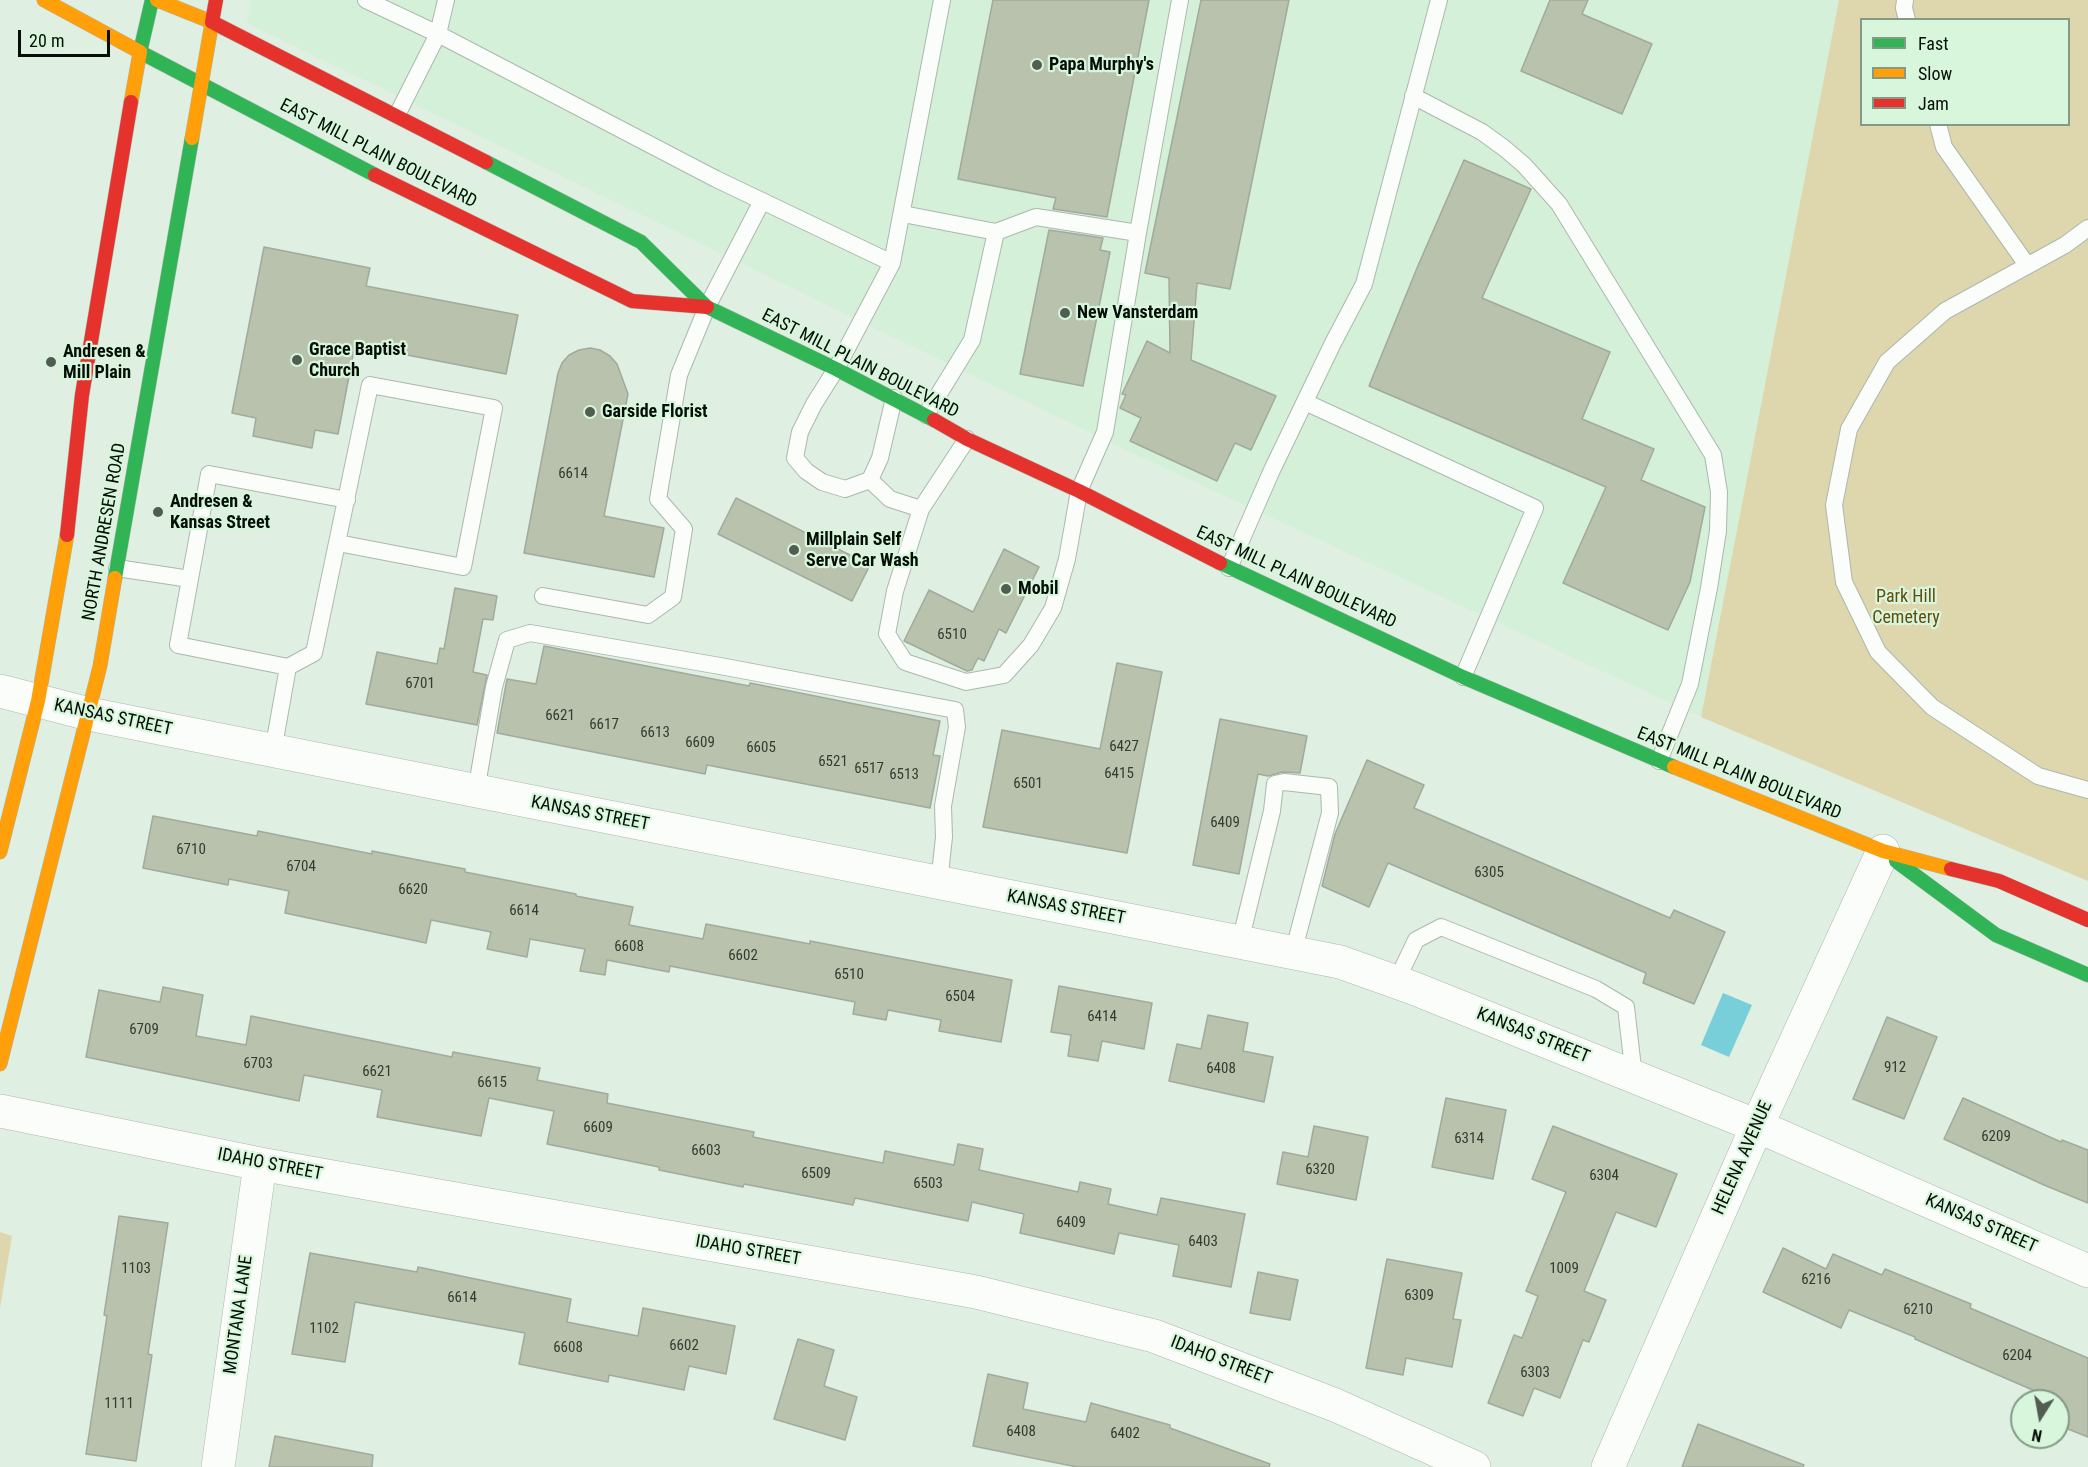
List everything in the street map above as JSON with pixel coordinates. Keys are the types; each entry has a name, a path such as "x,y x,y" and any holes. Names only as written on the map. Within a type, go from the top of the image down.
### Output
{"main road":[{"name":"EAST MILL PLAIN BOULEVARD","path":"44,0 367,171 632,301 707,307"},
{"name":"NORTH ANDRESEN ROAD","path":"0,852 38,701 67,534 82,395 140,51 152,0"},
{"name":"EAST MILL PLAIN BOULEVARD","path":"157,0 212,22 641,242 707,307 837,369 967,439 1079,491 1229,568 1464,677 1659,761 1883,851 1999,881 2088,920"},
{"name":"NORTH ANDRESEN ROAD","path":"0,1064 100,666 216,0"},
{"name":"EAST MILL PLAIN BOULEVARD","path":"1883,851 1996,935 2088,975"}],"street":[{"name":"KANSAS STREET","path":"0,691 89,714 1340,962 1396,982 1757,1126 2088,1271"},
{"name":"HELENA AVENUE","path":"1608,1467 1757,1126 1883,851"},
{"name":"IDAHO STREET","path":"0,1111 260,1164 976,1292 1154,1336 1335,1405 1474,1467"},
{"name":"MONTANA LANE","path":"218,1467 260,1164"}],"lane":[{"path":"366,0 438,34 705,174 892,264"},
{"path":"397,115 438,34 446,0"},
{"path":"894,398 880,458 870,480 845,489 822,482 806,471 795,458 800,432 814,404 837,369 892,264 942,0"},
{"path":"967,439 921,509 895,591 886,634 905,662 966,682 1004,675 1031,645 1053,608 1067,559 1079,491 1105,432 1180,0"},
{"path":"1229,568 1272,470 1364,284 1439,0"},
{"path":"1905,0 1906,18"},
{"path":"1413,96 1482,132 1504,148 1524,165 1559,204 1713,455 1719,492 1718,531 1709,588 1690,684 1659,761"},
{"path":"1939,126 1944,147 2027,265"},
{"path":"543,596 648,615 673,597 684,529 658,499 679,375 707,307 762,201"},
{"path":"903,214 996,232 1036,218 1138,232"},
{"path":"2088,228 2065,244 1945,311 1887,362 1849,429 1834,505 1844,582 1878,652 1932,707 2038,776 2088,790"},
{"path":"926,415 972,340 996,232"},
{"path":"338,543 463,567 494,408 370,385 347,500 338,543 314,652 288,667 178,645 209,474 347,500"},
{"path":"1305,402 1535,508 1464,677"},
{"path":"870,480 890,499 921,509"},
{"path":"117,567 190,579"},
{"path":"476,791 494,687 507,640 530,633 955,710 957,727 943,806 944,837 939,883"},
{"path":"273,750 288,667"},
{"path":"1240,942 1272,811 1275,784 1284,782 1329,787 1330,813 1293,953"},
{"path":"1396,982 1416,940 1441,927 1574,980 1596,989 1626,1007 1634,1077"}],"shaded area":[{"path":"251,0 1839,0 1701,717 1126,450 247,23"}],"green space":[{"name":"Park Hill Cemetery","path":"1839,0 2088,0 2088,881 1701,717"},
{"path":"0,1232 12,1236 0,1308"}],"water":[{"path":"1723,993 1752,1005 1729,1057 1701,1045"}],"building":[{"path":"993,0 1149,0 1107,217 1053,209 1056,198 958,179"},
{"path":"1201,0 1289,0 1230,289 1197,283 1191,360 1276,396 1251,450 1235,443 1217,481 1130,441 1141,418 1120,408 1126,395 1122,394 1147,341 1170,353 1169,278 1145,273"},
{"path":"1550,0 1588,0 1582,14 1652,44 1622,114 1521,71"},
{"path":"1464,160 1531,189 1482,298 1610,352 1582,419 1654,449 1641,480 1705,507 1690,582 1668,630 1563,583 1606,487 1369,386"},
{"name":"New Vansterdam","path":"1049,230 1103,238 1100,250 1110,252 1083,386 1020,374"},
{"name":"Grace Baptist Church","path":"264,247 370,268 366,286 518,315 506,374 355,345 338,434 315,430 312,448 253,436 256,418 232,413"},
{"path":"590,348 600,350 617,364 628,394 604,516 664,528 654,577 524,553 558,373 562,363 569,355"},
{"name":"Millplain Self Serve Car Wash","path":"736,498 870,565 852,601 718,534"},
{"path":"1004,549 1039,567 1006,633 999,629 984,661 978,658 972,670 967,671 904,641 929,590 973,612"},
{"path":"455,588 497,596 493,620 483,619 473,672 487,675 477,725 366,704 377,652 437,664 440,648 444,649"},
{"path":"544,646 749,686 750,683 940,721 933,755 940,756 930,808 707,765 705,774 497,733 507,679 536,684"},
{"path":"1117,663 1162,672 1127,853 983,827 1002,730 1100,749"},
{"path":"1220,719 1307,736 1300,773 1282,772 1268,776 1258,774 1239,874 1193,865"},
{"path":"1367,760 1424,785 1414,808 1670,918 1674,910 1725,932 1694,1004 1643,983 1646,973 1388,863 1369,907 1322,886 1335,834"},
{"path":"153,816 257,836 258,831 372,854 372,851 465,869 465,872 633,907 629,925 703,939 706,924 810,944 810,941 1012,980 1001,1042 939,1031 941,1020 888,1010 886,1020 853,1014 855,1002 670,966 669,972 607,960 605,975 580,971 585,949 530,939 527,957 487,949 491,932 431,920 426,943 285,913 289,891 229,879 228,885 143,868"},
{"path":"1059,986 1152,1003 1144,1049 1102,1041 1098,1061 1068,1056 1071,1035 1051,1032"},
{"path":"163,987 203,995 196,1036 246,1045 251,1016 452,1057 453,1052 540,1068 537,1080 608,1094 607,1103 754,1132 753,1137 883,1163 885,1151 954,1165 958,1144 983,1149 979,1170 1078,1192 1080,1182 1111,1189 1108,1204 1157,1215 1161,1198 1245,1214 1231,1287 1173,1276 1179,1245 1119,1233 1114,1254 1020,1233 1024,1214 972,1202 968,1221 855,1198 853,1205 744,1184 743,1187 547,1144 554,1111 489,1098 481,1136 377,1117 382,1090 304,1075 299,1101 86,1057 99,990 160,1002"},
{"path":"1208,1015 1248,1023 1243,1051 1273,1057 1264,1102 1169,1081 1177,1044 1201,1049"},
{"path":"1887,1017 1937,1037 1904,1119 1853,1099"},
{"path":"1446,1098 1506,1110 1493,1179 1432,1167"},
{"path":"1963,1098 2061,1142 2062,1140 2088,1150 2088,1203 1944,1139"},
{"path":"1314,1126 1368,1137 1356,1200 1277,1184 1283,1152 1308,1157"},
{"path":"1553,1126 1677,1174 1656,1227 1616,1212 1584,1291 1606,1300 1589,1342 1583,1340 1560,1398 1534,1388 1523,1416 1488,1403 1514,1335 1522,1338 1538,1296 1526,1291 1566,1192 1532,1179"},
{"path":"119,1216 168,1223 148,1354 152,1355 136,1461 86,1454 107,1316 104,1315"},
{"path":"1783,1248 1826,1269 1833,1254 1882,1275 1885,1269 1971,1304 1970,1308 2088,1358 2088,1437 2070,1430 2070,1389 2030,1389 1849,1310 1841,1328 1763,1292"},
{"path":"310,1253 417,1272 418,1267 571,1299 567,1322 638,1336 643,1308 735,1326 726,1374 689,1366 684,1390 609,1375 608,1382 519,1364 525,1333 355,1302 345,1362 292,1354"},
{"path":"1387,1259 1462,1273 1453,1319 1461,1320 1452,1367 1406,1358 1403,1375 1366,1368"},
{"path":"1258,1272 1298,1280 1290,1320 1250,1313"},
{"path":"798,1339 834,1350 824,1386 857,1397 845,1440 774,1419"},
{"path":"988,1374 1028,1383 1023,1409 1086,1422 1091,1403 1170,1425 1170,1428 1270,1464 1269,1467 1077,1467 973,1446"},
{"path":"1698,1424 1804,1465 1803,1467 1682,1467"},
{"path":"275,1436 373,1455 372,1467 269,1467"}],"traffic: fast":[{"path":"152,0 140,52 375,175"},
{"path":"115,578 192,138"},
{"path":"486,162 641,242 707,307 836,369 934,420"},
{"path":"1220,563 1463,677 1674,767"},
{"path":"1896,861 1996,935 2088,975"}],"traffic: slow":[{"path":"44,0 140,52 131,102"},
{"path":"157,0 212,22 192,138"},
{"path":"0,852 38,701 67,535"},
{"path":"0,1064 100,666 115,578"},
{"path":"1674,767 1883,851 1951,869"}],"traffic: jam":[{"path":"216,0 212,22 486,162"},
{"path":"67,535 82,395 131,102"},
{"path":"375,175 632,301 707,307"},
{"path":"934,420 967,439 1079,491 1220,563"},
{"path":"1951,869 1999,881 2088,920"}],"place":[{"name":"Papa Murphy's","path":"1037,65"},
{"name":"New Vansterdam","path":"1065,313"},
{"name":"Grace Baptist Church","path":"297,360"},
{"name":"Andresen & Mill Plain","path":"51,362"},
{"name":"Garside Florist","path":"590,412"},
{"name":"Andresen & Kansas Street","path":"158,512"},
{"name":"Millplain Self Serve Car Wash","path":"794,550"},
{"name":"Mobil","path":"1006,589"}]}
